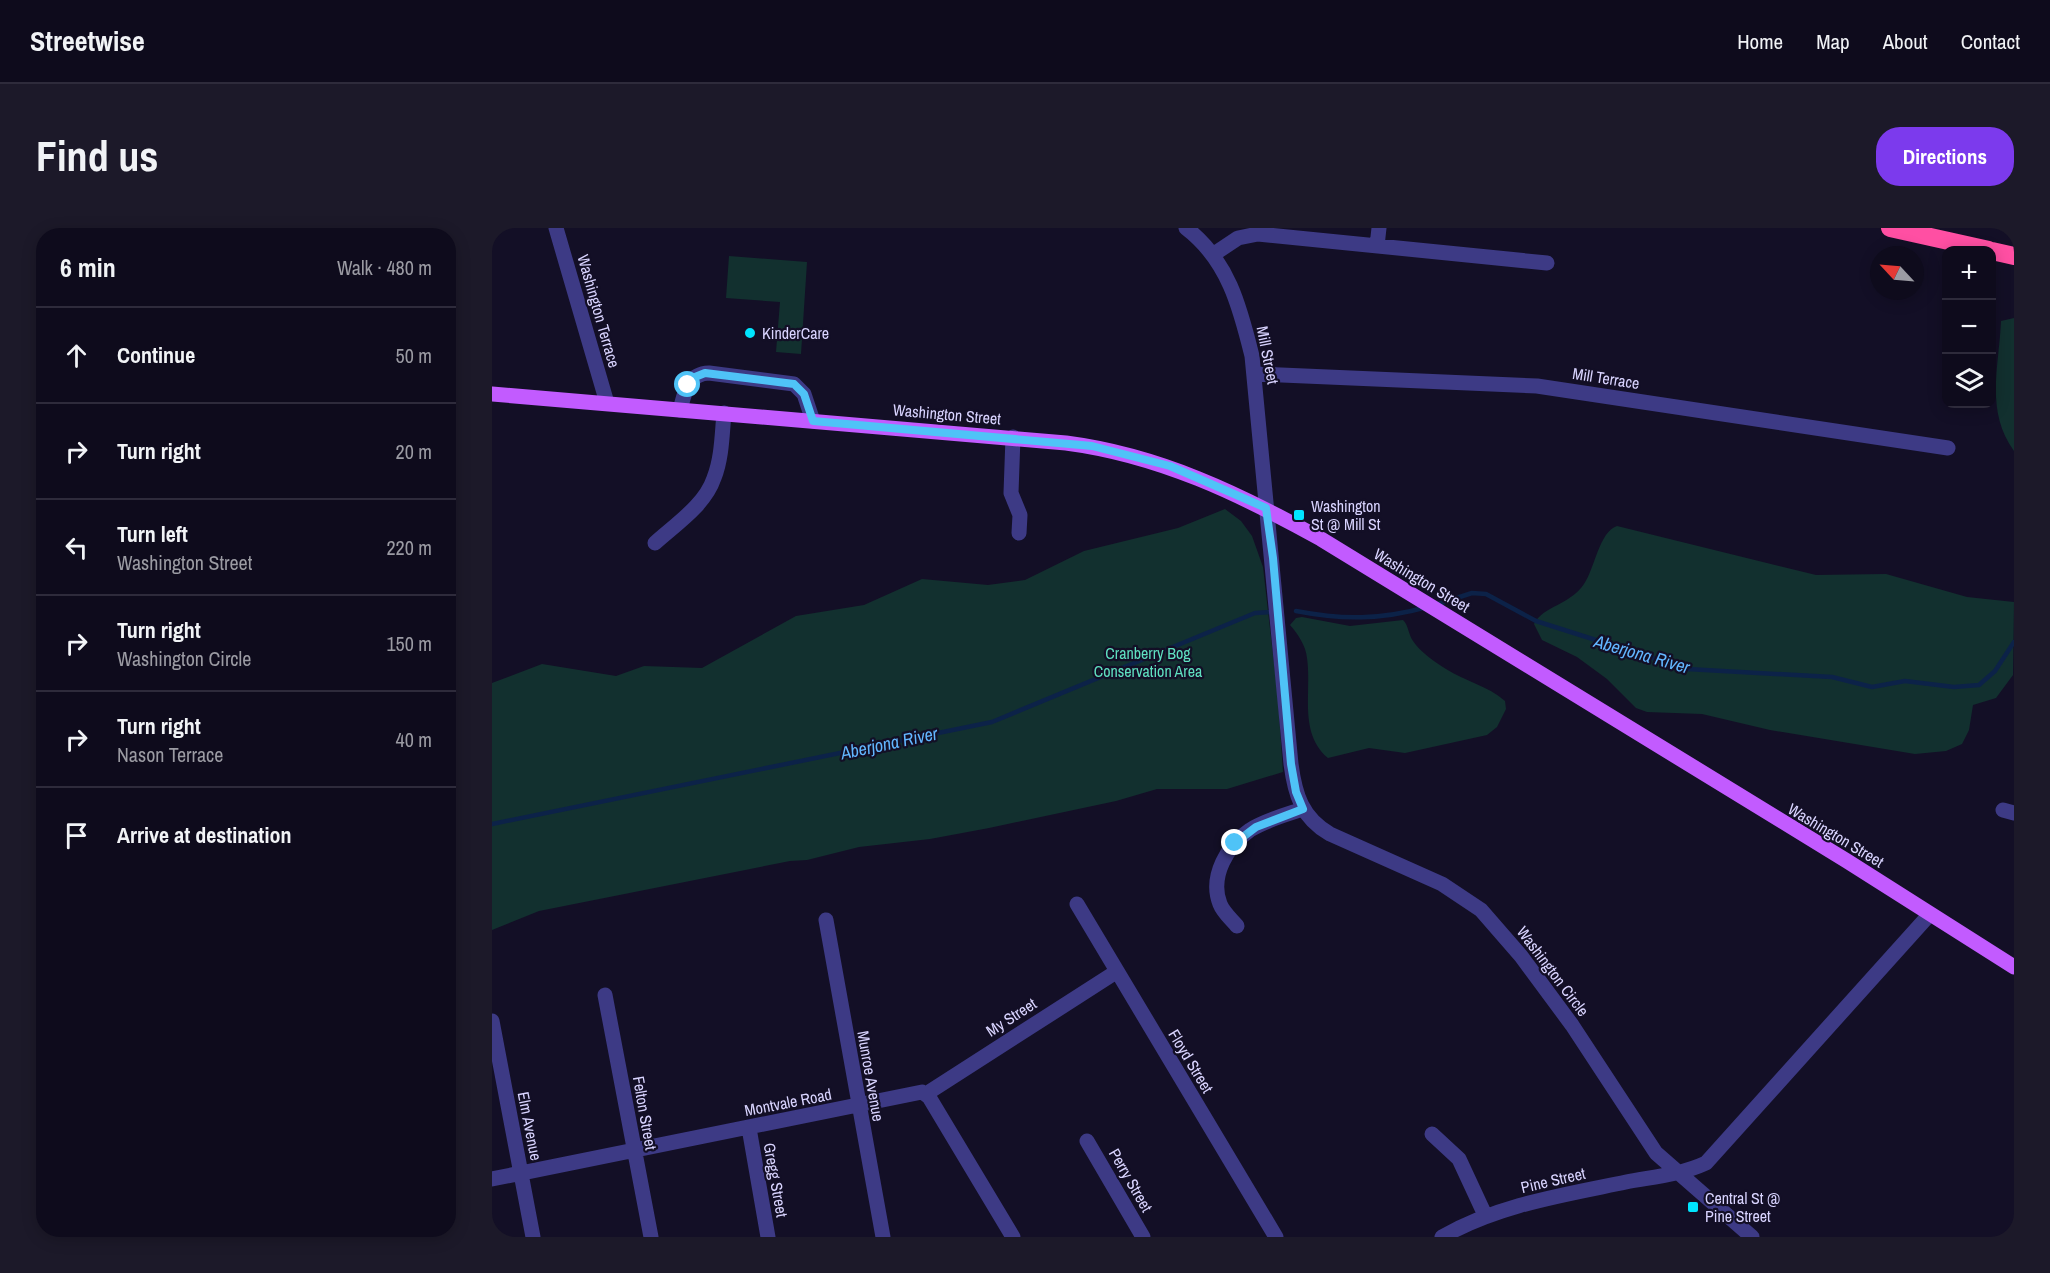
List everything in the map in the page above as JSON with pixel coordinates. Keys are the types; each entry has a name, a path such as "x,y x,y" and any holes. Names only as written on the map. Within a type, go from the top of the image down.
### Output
{"highway":[{"path":"1890,228 1968,246"},
{"path":"1996,252 2014,256"}],"main road":[{"name":"Washington Street","path":"492,393 1086,445 1135,456 1196,477 1266,508 1454,620 2014,967"}],"street":[{"name":"Washington Terrace","path":"556,228 608,403"},
{"name":"Mill Street","path":"1186,228 1214,254 1237,302 1256,374 1266,508"},
{"path":"1377,246 1379,228"},
{"path":"1214,254 1238,238 1252,235 1547,263"},
{"path":"680,410 690,382 698,375 709,373 794,384 804,394 813,421"},
{"name":"Mill Terrace","path":"1256,374 1537,386 1948,448"},
{"path":"655,543 697,505 709,489 717,470 724,413"},
{"path":"1013,437 1011,493 1020,514 1019,533"},
{"name":"Washington Circle","path":"1266,508 1273,558 1291,764 1296,792 1303,809 1317,826 1330,834 1442,884 1481,910 1521,956 1572,1025 1652,1149 1752,1237"},
{"path":"1237,926 1222,908 1218,898 1218,877 1224,860 1235,843 1250,831 1303,809"},
{"name":"Floyd Street","path":"1077,904 1276,1237"},
{"path":"1678,1173 1703,1164 1712,1158 1930,914"},
{"name":"Munroe Avenue","path":"826,920 883,1237"},
{"name":"My Street","path":"926,1094 1116,972"},
{"name":"Felton Street","path":"605,995 651,1237"},
{"name":"Elm Avenue","path":"492,1021 533,1237"},
{"name":"Montvale Road","path":"492,1179 920,1093 926,1094"},
{"path":"926,1094 1013,1237"},
{"name":"Gregg Street","path":"749,1128 768,1237"},
{"path":"1432,1134 1459,1159 1485,1215"},
{"name":"Perry Street","path":"1088,1141 1143,1237"},
{"name":"Pine Street","path":"1442,1237 1485,1215 1558,1197 1678,1173"}],"green space":[{"path":"729,256 807,262 801,354 776,352 780,302 726,298"},
{"path":"2014,318 2014,451 1999,420 1997,404 2001,321"},
{"name":"Cranberry Bog Conservation Area","path":"1225,509 1241,521 1252,536 1263,567 1278,699 1283,772 1227,789 1157,789 1116,801 989,828 930,839 859,847 807,860 790,861 539,911 492,930 492,683 542,664 616,676 644,666 702,668 796,616 864,605 922,579 988,585 1025,580 1084,551 1178,528"},
{"path":"1617,526 1816,575 1886,574 1967,597 2014,602 2013,675 1996,698 1973,705 1969,730 1962,744 1946,751 1915,754 1770,730 1702,714 1647,712 1636,708 1607,679 1577,657 1542,640 1534,624 1544,613 1572,597 1584,584 1606,535"},
{"path":"1302,617 1350,626 1403,620 1413,641 1428,656 1446,669 1491,691 1505,701 1506,709 1497,727 1487,735 1405,753 1369,748 1328,758 1319,748 1309,724 1306,654 1301,640 1290,625 1296,618"}],"waterway":[{"name":"Aberjona River","path":"1435,605 1472,593 1486,594 1536,621 1687,669 1832,677 1872,687 1905,681 1954,687 1979,685 1995,671 2014,642"},
{"name":"Aberjona River","path":"1296,611 1329,616 1362,617 1394,614 1427,607"},
{"name":"Aberjona River","path":"492,824 992,722 1255,613 1271,612"}],"place":[{"name":"KinderCare","path":"750,333"},
{"name":"Washington St @ Mill St","path":"1299,515"},
{"name":"Central St @ Pine Street","path":"1693,1207"}],"route":[{"path":"688,385 695,377 705,373 788,382 803,391 813,421 1013,437 1092,446 1183,471 1266,508 1279,619 1291,764 1296,792 1303,809 1256,827 1235,843"}]}
